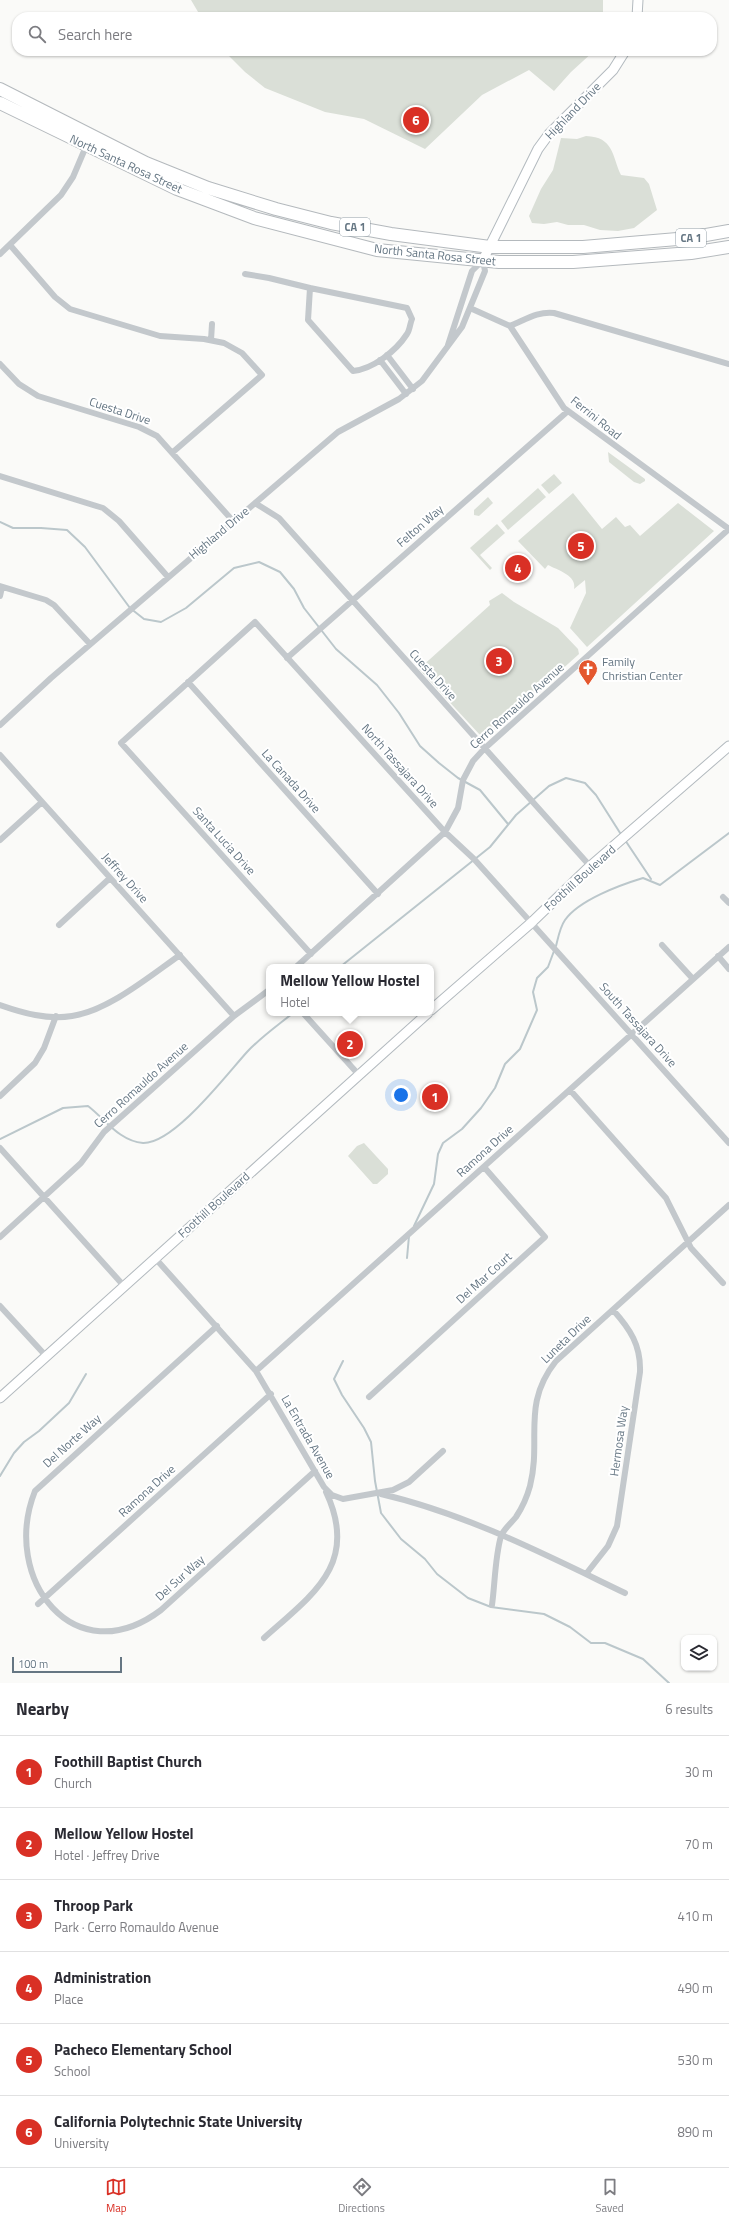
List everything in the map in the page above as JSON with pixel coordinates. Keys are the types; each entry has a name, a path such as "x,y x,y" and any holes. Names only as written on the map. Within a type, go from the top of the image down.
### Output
{"highway":[{"name":"North Santa Rosa Street","path":"0,89 177,190 254,218 377,250 499,262 613,261 691,253 729,247"},
{"name":"North Santa Rosa Street","path":"0,103 89,141 208,188 276,209 391,234 490,247 583,247 689,238 729,230"}],"street":[{"path":"637,12 638,0"},
{"name":"Highland Drive","path":"445,352 472,271 483,260 490,247 529,164 549,134 613,70 623,56"},
{"path":"0,254 61,195 73,177 89,141"},
{"path":"10,245 59,301 76,312 160,336 211,340 224,343 242,353 262,375 173,452"},
{"name":"Highland Drive","path":"0,725 90,644 338,432 413,389 430,372 462,327 485,272 483,260"},
{"path":"245,274 407,308 412,318 407,333 387,355 380,360 362,370 353,371 308,320 310,288"},
{"path":"470,308 510,326 541,313 554,313 729,364"},
{"path":"211,340 212,324"},
{"name":"Ferrini Road","path":"510,326 568,411 729,529"},
{"path":"387,355 413,389"},
{"path":"380,360 406,394"},
{"name":"Cuesta Drive","path":"0,364 19,384 38,396 145,430 163,441 233,521"},
{"name":"Felton Way","path":"287,658 568,411"},
{"path":"0,476 103,508 119,521 168,577"},
{"name":"Cuesta Drive","path":"255,503 279,518 590,866"},
{"name":"Cerro Romauldo Avenue","path":"299,964 445,832 458,808 462,780 473,762 484,749 729,529"},
{"path":"0,596 1,587 46,600 54,605 90,644"},
{"name":"North Tassajara Drive","path":"188,682 255,622 445,832 474,859 531,922"},
{"name":"Santa Lucia Drive","path":"188,682 121,743 311,954"},
{"name":"La Canada Drive","path":"188,682 378,894"},
{"name":"Foothill Boulevard","path":"434,1007 531,922 590,866 729,746"},
{"name":"Jeffrey Drive","path":"0,755 234,1016"},
{"path":"0,840 42,802"},
{"path":"59,925 110,878"},
{"path":"723,896 729,903"},
{"name":"South Tassajara Drive","path":"531,922 729,1143"},
{"path":"662,945 693,979"},
{"name":"Ramona Drive","path":"256,1371 729,947"},
{"path":"0,1005 27,1014 72,1016 97,1009 180,955"},
{"path":"718,956 729,969"},
{"name":"Cerro Romauldo Avenue","path":"0,1237 45,1198 81,1163 104,1132 234,1016 266,992"},
{"path":"0,1096 35,1063 44,1048 56,1016"},
{"path":"306,1016 359,1075"},
{"name":"Foothill Boulevard","path":"0,1398 425,1016"},
{"path":"570,1090 666,1198 688,1242 703,1263 723,1283"},
{"path":"0,1148 124,1286"},
{"name":"Del Mar Court","path":"369,1397 546,1237 484,1167"},
{"name":"Luneta Drive","path":"501,1534 517,1516 530,1486 534,1409 541,1383 556,1361 729,1206"},
{"name":"La Entrada Avenue","path":"155,1258 256,1371 271,1394 324,1487 332,1495 342,1499 378,1494 400,1499 501,1534 625,1593"},
{"path":"0,1306 46,1356"},
{"name":"Hermosa Way","path":"586,1574 608,1546 617,1526 640,1372 639,1352 636,1342 632,1333 613,1310"},
{"name":"Del Norte Way","path":"22,1514 27,1502 44,1481 217,1326"},
{"name":"Ramona Drive","path":"43,1608 271,1394"},
{"path":"378,1494 393,1490 406,1484 443,1451"},
{"name":"Del Sur Way","path":"43,1608 71,1627 84,1631 112,1632 138,1625 161,1610 315,1472"},
{"path":"264,1638 314,1593 324,1580 332,1565 337,1544 337,1532 333,1509 324,1487"},
{"path":"492,1605 501,1534"},
{"path":"34,1598 43,1608"}],"shaded area":[{"path":"191,0 603,0 603,12 198,12"},
{"path":"229,56 589,56 571,72 554,91 529,70 482,95 425,149 364,119 325,112 265,88 245,72"},
{"path":"586,136 595,137 607,144 611,149 621,175 644,178 649,184 657,210 634,228 618,231 600,230 584,225 568,225 557,222 544,224 532,223 529,216 541,189 553,170 561,138 577,139"},
{"path":"608,452 645,479 645,481 640,484 634,482 609,462"},
{"path":"554,474 562,483 549,494 541,485"},
{"path":"538,488 546,497 508,530 501,521"},
{"path":"573,493 602,529 616,517 625,527 630,525 640,536 678,503 714,531 587,647 570,628 586,593 585,580 574,589 572,580 566,574 548,565 545,569 518,541"},
{"path":"488,497 493,503 479,516 474,515 474,510"},
{"path":"497,524 505,533 480,555 492,568 490,570 470,548"},
{"path":"502,593 514,602 558,628 578,649 579,654 489,735 480,735 419,669 490,605 489,601"},
{"path":"364,1143 388,1169 388,1174 377,1184 373,1184 348,1156 357,1146"}],"waterway":[{"path":"0,522 13,528 67,530 85,547 130,608 144,619 161,622 186,608 234,568 259,562 280,572 294,589 304,608 336,649 377,685 399,713 420,746 458,778 480,790 508,824"},
{"path":"344,964 490,847 516,815 549,786 566,778 585,783 596,795 622,836"},
{"path":"556,946 563,923 571,913 580,906 612,889 643,878 660,885 729,833"},
{"path":"625,840 651,879"},
{"path":"414,1226 434,1184 438,1154 443,1143 462,1129 481,1108 495,1088 505,1064 520,1049 537,1010 533,992 537,978 548,967 554,951"},
{"path":"0,1139 63,1108 88,1106 113,1129 127,1138 143,1143 156,1140 170,1132 184,1120 199,1106 263,1036 289,1016"},
{"path":"407,1258 409,1236"},
{"path":"343,1361 334,1379 342,1395 364,1428 371,1442 375,1481 381,1513 401,1539 425,1559 437,1574 468,1598 491,1607 544,1614 570,1627 591,1643 605,1643 643,1659 669,1683"},
{"path":"0,1476 14,1453 24,1442 39,1431 69,1403 86,1374"}],"place":[{"name":"California Polytechnic State University","path":"416,120"},
{"name":"Pacheco Elementary School","path":"581,546"},
{"name":"Administration","path":"518,568"},
{"name":"Throop Park","path":"499,661"},
{"name":"Family Christian Center","path":"588,686"},
{"name":"Mellow Yellow Hostel","path":"350,1044"},
{"name":"Foothill Baptist Church","path":"435,1097"}]}
